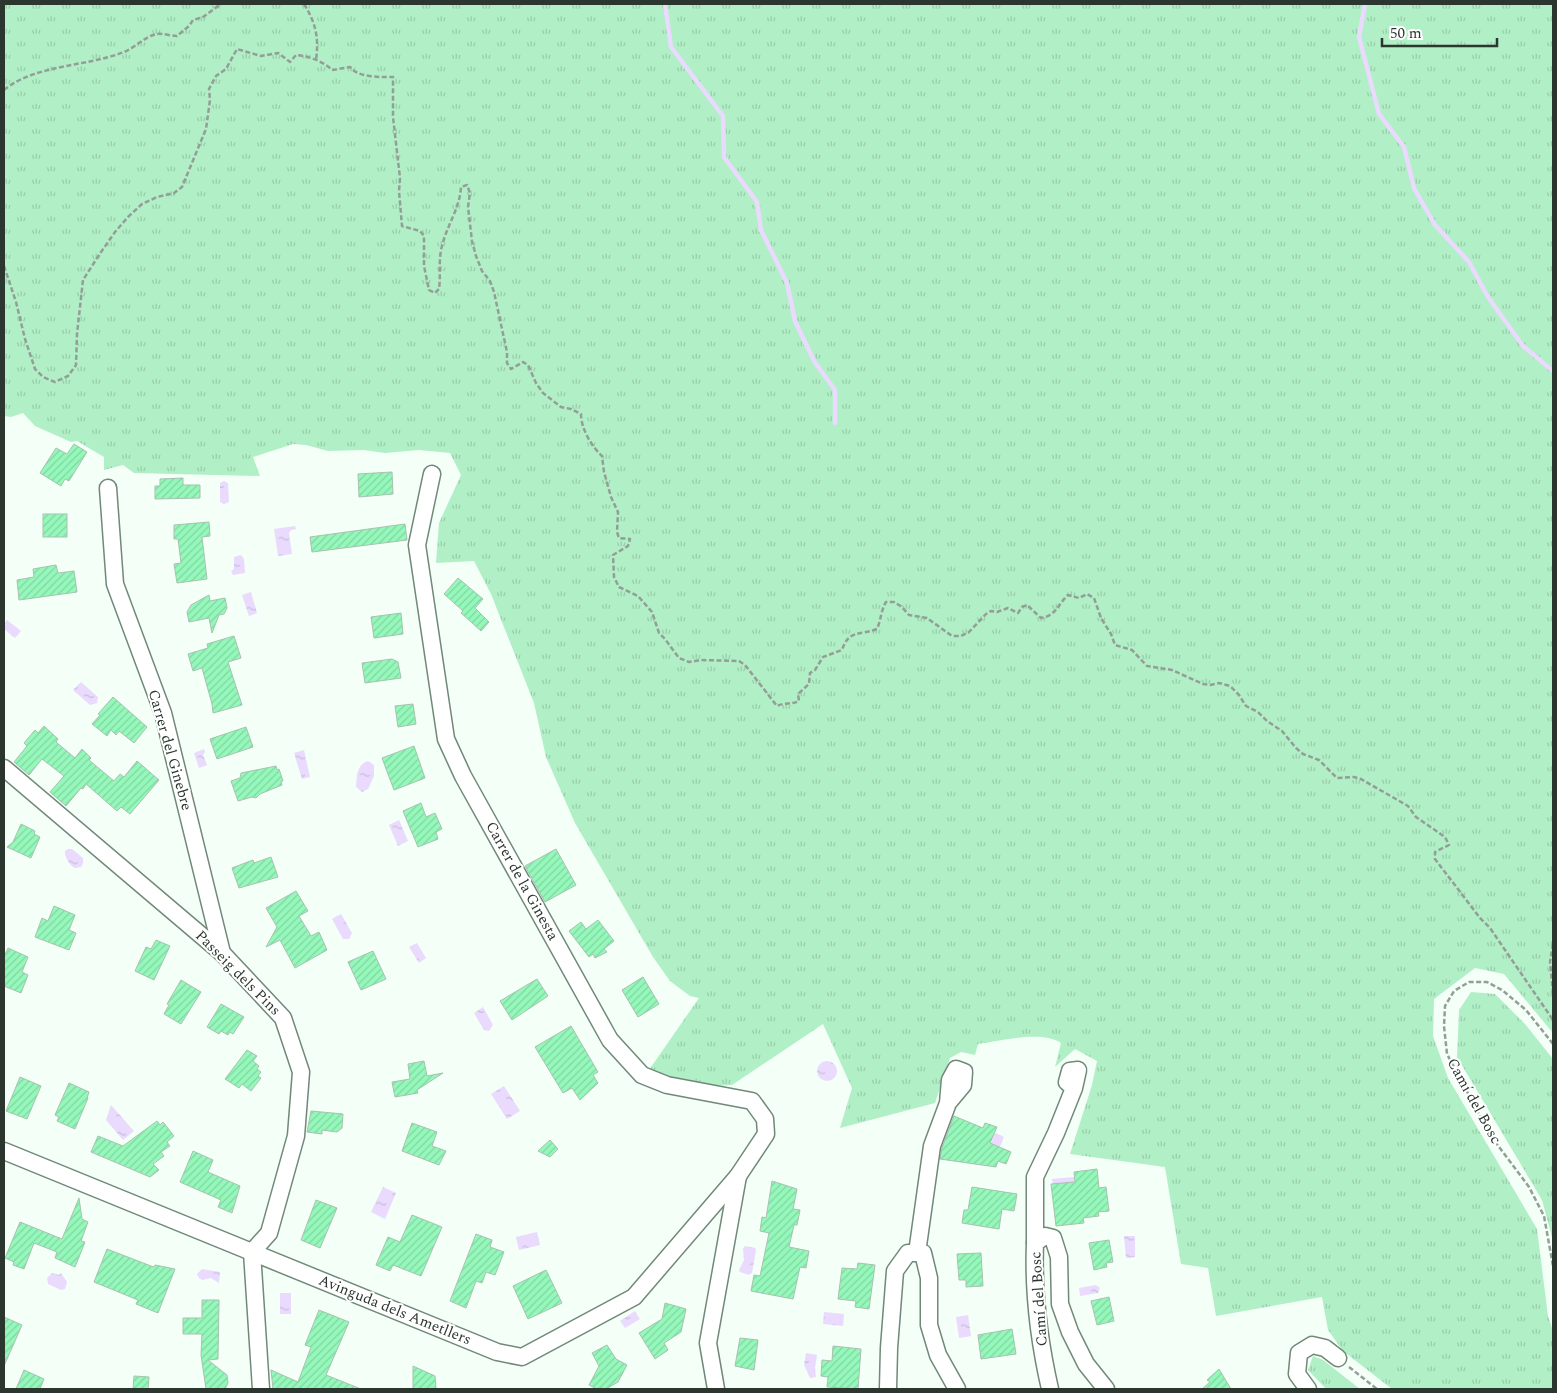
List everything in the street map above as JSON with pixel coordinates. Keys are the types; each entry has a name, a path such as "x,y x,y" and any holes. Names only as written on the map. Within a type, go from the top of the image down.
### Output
{"street":[{"name":"Carrer de la Ginesta","path":"432,474 416,545 446,739 463,776 610,1040 642,1075 667,1085 752,1101 765,1119 766,1134 738,1176"},
{"name":"Carrer del Ginebre","path":"108,488 115,584 163,713 222,954"},
{"name":"Passeig dels Pins","path":"4,768 222,954 283,1018 301,1072 296,1136 269,1233 252,1252"},
{"path":"1035,1243 1035,1176 1056,1133 1074,1088"},
{"path":"917,1253 932,1146 948,1103"},
{"name":"Avinguda dels Ametllers","path":"4,1151 498,1352 522,1357 634,1297 738,1176"},
{"path":"716,1389 708,1343 738,1176"},
{"path":"703,1216 718,1216 724,1220 728,1230"},
{"name":"Camí del Bosc","path":"1050,1389 1040,1340 1034,1271 1035,1243 1046,1236 1053,1238 1059,1257 1060,1304 1070,1332 1086,1364 1106,1389"},
{"path":"252,1252 261,1389"},
{"path":"888,1389 895,1271 908,1253 923,1253 929,1278 929,1325 938,1355 958,1389"},
{"path":"1308,1389 1297,1374 1299,1353 1312,1345 1325,1348 1338,1358"}],"path":[{"path":"4,90 13,82 56,67 92,62 125,52 142,41 158,34 176,36 189,26 193,20 204,17 221,4"},
{"path":"304,4 313,17 315,26 318,43 316,60"},
{"path":"4,266 35,369 43,377 55,382 68,376 76,365 77,334 83,280 115,232 128,217 142,204 157,197 174,193 182,186 206,128 210,100 209,89 216,76 226,69 238,49 261,56 278,53 290,62 296,55 316,60 327,65 332,70 350,66 352,70 379,78 393,77 393,117 400,178 402,226 420,231 424,236 423,249 429,290 436,293 439,289 441,247 460,200 461,187 466,185 470,193 468,207 472,241 482,271 490,281 494,292 508,352 507,363 511,369 523,362 528,364 536,383 543,393 561,408 571,409 581,414 581,422 593,448 602,456 611,497 618,512 617,532 619,538 630,539 628,546 613,555 614,578 619,587 638,596 652,612 659,634 679,658 688,662 701,660 739,661 745,665 777,706 783,703 792,704 798,701 798,694 809,684 810,673 815,670 823,657 842,650 846,640 852,635 877,629 886,602 894,602 909,615 927,618 952,636 961,636 969,632 991,611 998,612 1008,608 1018,613 1022,607 1027,605 1040,618 1047,617 1060,607 1062,600 1068,595 1079,598 1086,594 1094,598 1101,618 1111,634 1115,645 1132,650 1147,666 1172,670 1203,684 1219,683 1230,686 1246,706 1258,712 1282,731 1303,754 1319,760 1337,778 1354,777 1361,779 1408,806 1416,817 1446,837 1448,846 1436,852 1435,859 1480,918 1490,928 1553,1020"},
{"path":"1553,944 1550,962 1553,993"},
{"name":"Camí del Bosc","path":"1553,1044 1526,1010 1502,990 1487,982 1469,982 1454,990 1445,1006 1444,1026 1447,1054 1490,1135 1528,1188 1544,1216 1553,1266"},
{"path":"1338,1358 1377,1389"}],"green space":[{"path":"4,4 1553,4 1553,1033 1504,974 1475,968 1434,999 1433,1036 1448,1078 1537,1229 1548,1316 1553,1331 1553,1389 1392,1389 1343,1351 1328,1330 1322,1297 1216,1316 1208,1268 1181,1264 1165,1167 1070,1154 1092,1085 1097,1061 1075,1049 1055,1067 1061,1043 1053,1039 1021,1037 978,1044 975,1055 961,1052 950,1058 935,1103 840,1128 852,1088 823,1024 732,1085 713,1086 674,1081 649,1070 699,998 690,996 670,981 653,957 575,823 546,757 534,703 491,594 474,561 436,563 439,523 461,475 450,453 419,450 385,453 364,450 328,451 306,445 293,444 253,457 260,476 134,473 123,465 104,470 104,457 77,441 71,442 35,426 23,413 11,417 4,416"},
{"path":"1471,992 1495,994 1525,1024 1553,1059 1553,1241 1542,1200 1457,1057 1459,1010"},
{"path":"1313,1356 1323,1360 1360,1389 1326,1389 1308,1370"}],"water":[{"path":"224,481 228,483 229,502 224,504 220,502 220,483"},
{"path":"295,526 296,529 291,530 289,533 292,554 278,556 274,529"},
{"path":"241,555 244,559 245,573 233,575 231,571 234,569 234,557"},
{"path":"251,592 257,613 249,616 242,595"},
{"path":"7,620 21,631 15,638 4,629 4,624"},
{"path":"81,682 98,697 97,703 90,705 73,690"},
{"path":"204,749 203,755 207,765 199,768 194,753"},
{"path":"304,750 310,777 302,779 294,753"},
{"path":"368,761 374,765 374,776 368,789 362,792 356,787 357,775 361,765"},
{"path":"399,820 408,841 398,846 389,825"},
{"path":"68,849 72,849 83,858 81,867 75,868 69,863 65,853"},
{"path":"341,914 352,933 349,939 343,939 332,919"},
{"path":"417,943 426,958 419,963 409,947"},
{"path":"483,1007 493,1025 489,1031 484,1030 474,1013"},
{"path":"827,1061 834,1064 837,1071 834,1078 827,1081 820,1078 817,1071 820,1064"},
{"path":"504,1086 520,1111 507,1119 491,1094"},
{"path":"111,1105 134,1131 123,1140 106,1120"},
{"path":"995,1133 1004,1137 995,1159 986,1155"},
{"path":"1074,1177 1075,1182 1053,1184 1052,1179"},
{"path":"383,1187 396,1193 385,1219 371,1212"},
{"path":"537,1232 540,1245 519,1250 516,1237"},
{"path":"1124,1236 1135,1236 1135,1257 1126,1258"},
{"path":"745,1246 755,1248 756,1250 752,1273 749,1275 739,1270 744,1260 743,1249"},
{"path":"202,1269 220,1272 219,1283 211,1278 202,1280 199,1278 197,1274"},
{"path":"52,1273 59,1275 61,1273 67,1282 65,1289 61,1290 48,1284 47,1278"},
{"path":"1096,1285 1100,1288 1098,1293 1080,1296 1079,1288"},
{"path":"280,1293 291,1293 291,1314 280,1314"},
{"path":"635,1311 640,1319 625,1328 620,1321"},
{"path":"824,1312 844,1314 843,1326 823,1324"},
{"path":"968,1315 971,1336 959,1338 956,1317"},
{"path":"806,1353 817,1355 816,1377 810,1378 804,1365"}],"building":[{"path":"74,444 87,452 69,481 65,479 61,486 40,473 56,448 67,454"},
{"path":"392,472 393,494 359,497 358,474"},
{"path":"183,478 183,485 200,485 200,498 155,499 155,486 160,486 160,479"},
{"path":"43,514 67,514 67,537 43,537"},
{"path":"209,522 210,536 202,537 207,579 177,583 174,564 181,563 178,539 174,539 174,525"},
{"path":"405,524 407,540 312,552 310,537"},
{"path":"56,565 58,573 74,571 77,592 19,600 17,580 34,577 33,569"},
{"path":"458,578 483,599 475,608 489,622 481,631 444,594"},
{"path":"209,595 210,601 225,598 227,608 224,614 219,615 212,633 209,618 189,622 187,612 191,605"},
{"path":"401,613 403,634 374,638 371,617"},
{"path":"234,636 241,658 228,662 242,705 213,713 202,668 193,671 188,654 208,648 207,644"},
{"path":"392,659 398,662 401,678 365,683 362,663"},
{"path":"113,697 147,727 134,743 119,731 116,735 111,730 107,736 92,724"},
{"path":"413,704 416,724 398,727 395,706"},
{"path":"44,726 58,739 56,742 75,758 82,749 91,758 89,760 114,781 120,774 124,777 137,761 159,780 130,814 121,807 117,811 86,784 66,806 50,792 64,776 42,759 29,775 14,762 27,746 24,743 35,730 38,733"},
{"path":"246,727 253,747 217,759 210,739"},
{"path":"414,746 425,778 394,790 382,758"},
{"path":"276,766 283,781 281,781 282,785 260,794 256,798 252,797 238,801 231,781 240,778 241,773"},
{"path":"421,803 426,817 435,813 442,829 436,832 438,839 418,847 403,811"},
{"path":"21,824 35,831 34,834 40,837 31,858 7,847 13,842"},
{"path":"556,849 576,885 545,902 525,866"},
{"path":"271,857 278,877 239,888 232,868 253,860 254,863"},
{"path":"296,891 308,911 299,916 311,936 319,932 327,950 295,968 280,940 266,947 277,927 266,908"},
{"path":"54,906 75,915 69,930 76,933 69,950 35,937 42,918 48,921"},
{"path":"598,920 614,941 604,949 607,952 595,958 593,954 589,957 569,931 581,922 586,929"},
{"path":"156,940 170,946 154,980 135,971 146,947 151,949"},
{"path":"8,948 28,957 22,972 28,975 21,993 4,986 4,957"},
{"path":"373,951 386,979 361,990 348,962"},
{"path":"643,977 659,1004 638,1017 622,990"},
{"path":"537,979 548,996 512,1020 500,1001"},
{"path":"181,980 201,992 181,1024 164,1014 169,1005 167,1004"},
{"path":"221,1004 244,1017 233,1034 230,1032 228,1035 221,1031 219,1034 207,1027"},
{"path":"571,1026 598,1072 593,1075 598,1083 580,1100 572,1088 563,1093 535,1047"},
{"path":"247,1050 257,1056 253,1061 259,1066 257,1069 261,1072 258,1076 261,1078 251,1091 242,1084 239,1088 225,1079"},
{"path":"424,1061 427,1076 443,1073 417,1090 418,1093 395,1097 392,1082 410,1079 408,1064"},
{"path":"20,1077 41,1086 27,1119 6,1111"},
{"path":"69,1083 89,1092 75,1129 57,1121 59,1117 55,1115"},
{"path":"311,1111 343,1114 342,1128 337,1132 322,1130 322,1134 307,1132"},
{"path":"954,1116 983,1128 985,1123 997,1127 990,1143 1011,1152 1006,1164 998,1161 996,1167 940,1159 942,1148"},
{"path":"157,1121 160,1125 163,1122 174,1136 167,1142 170,1146 161,1152 164,1156 153,1164 159,1170 150,1177 91,1152 98,1136 123,1146"},
{"path":"412,1123 437,1132 432,1146 446,1151 439,1165 402,1151"},
{"path":"550,1140 558,1149 550,1157 538,1151"},
{"path":"193,1151 213,1160 208,1172 240,1186 232,1213 218,1207 221,1200 180,1182"},
{"path":"1097,1169 1099,1188 1106,1187 1109,1211 1098,1212 1099,1216 1083,1218 1084,1223 1056,1226 1051,1184 1075,1182 1074,1172"},
{"path":"772,1181 797,1189 793,1209 800,1210 789,1247 809,1251 806,1268 800,1267 793,1299 751,1291 754,1275 760,1276 769,1233 760,1231 762,1217 766,1218"},
{"path":"972,1187 1017,1194 1014,1211 1002,1209 999,1229 962,1223 964,1210 968,1210"},
{"path":"79,1198 82,1219 88,1222 81,1241 85,1242 75,1267 55,1258 57,1252 34,1243 24,1269 13,1265 14,1262 5,1258 20,1222 62,1239"},
{"path":"316,1200 337,1208 320,1248 301,1240"},
{"path":"412,1215 442,1227 421,1276 393,1265 390,1271 376,1265 388,1237 400,1242"},
{"path":"476,1234 492,1240 490,1247 504,1252 495,1275 486,1272 482,1283 476,1281 466,1308 450,1301"},
{"path":"1109,1240 1113,1262 1106,1263 1107,1267 1094,1270 1089,1243"},
{"path":"107,1249 154,1267 155,1265 175,1269 158,1313 136,1304 138,1300 94,1282"},
{"path":"981,1253 983,1286 966,1287 966,1280 959,1280 957,1254"},
{"path":"858,1263 875,1265 869,1309 855,1307 856,1301 838,1299 842,1268 857,1269"},
{"path":"546,1270 562,1303 528,1319 513,1286"},
{"path":"1109,1297 1114,1321 1097,1325 1091,1301"},
{"path":"202,1300 219,1300 218,1359 208,1360 227,1375 228,1383 225,1389 206,1389 201,1355 202,1334 183,1334 183,1318 202,1318"},
{"path":"665,1303 686,1309 681,1332 664,1343 668,1350 655,1359 639,1333 662,1319"},
{"path":"319,1310 349,1322 326,1375 361,1389 273,1389 271,1370 298,1382 311,1347 305,1345"},
{"path":"4,1317 22,1325 4,1366"},
{"path":"1012,1329 1016,1354 981,1359 978,1335"},
{"path":"740,1338 758,1340 754,1370 735,1366"},
{"path":"607,1345 616,1359 627,1365 618,1382 606,1389 597,1389 589,1385 599,1366 592,1353"},
{"path":"833,1346 861,1349 858,1389 827,1387 828,1377 821,1376 822,1360 832,1361"},
{"path":"413,1366 435,1376 436,1389 413,1389"},
{"path":"1219,1369 1231,1389 1202,1389 1210,1382 1207,1380"},
{"path":"24,1370 44,1379 40,1389 16,1389"},
{"path":"134,1376 149,1377 148,1389 133,1389"}],"waterway":[{"path":"665,4 671,47 723,116 724,157 757,202 761,230 787,283 795,321 814,361 835,390 835,423"},
{"path":"1365,4 1359,37 1379,114 1404,147 1414,188 1435,225 1469,262 1488,297 1523,346 1553,371"}]}
